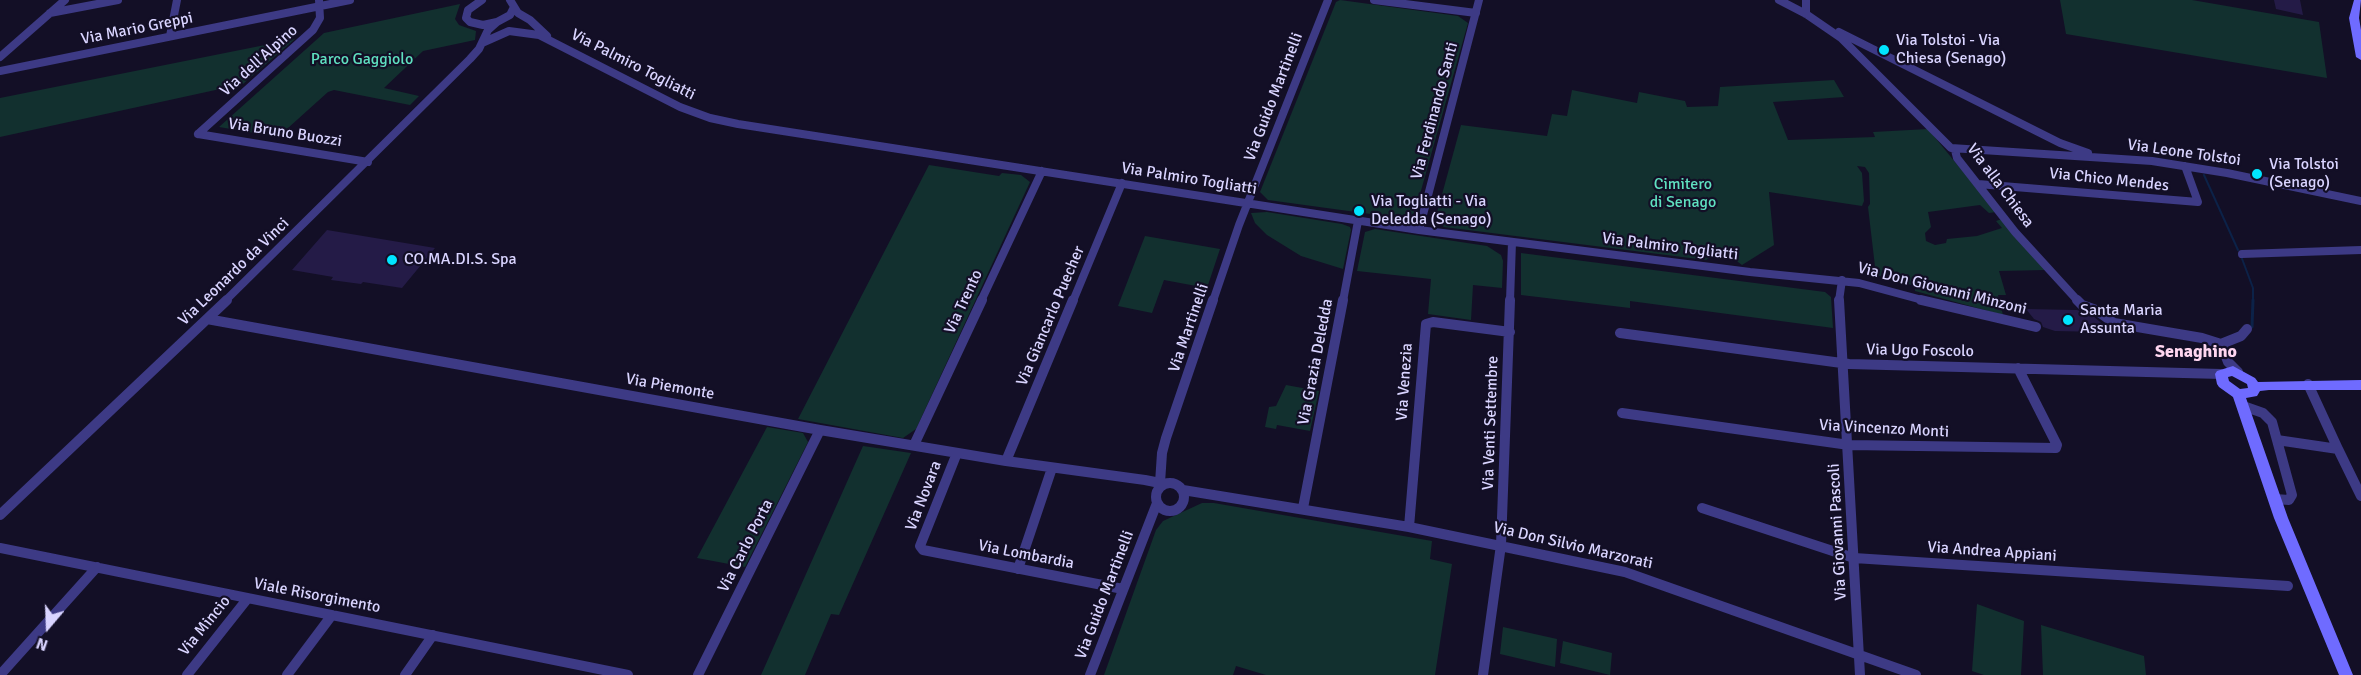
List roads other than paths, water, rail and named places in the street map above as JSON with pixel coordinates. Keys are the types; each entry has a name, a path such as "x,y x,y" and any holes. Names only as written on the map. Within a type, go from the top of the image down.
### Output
{"street":[{"path":"0,57 65,0"},
{"path":"50,13 118,0"},
{"path":"170,36 177,0"},
{"name":"Via Mario Greppi","path":"0,71 319,3 350,0"},
{"path":"482,0 467,4 466,18 476,24 483,39"},
{"name":"Via Guido Martinelli","path":"1248,204 1328,0"},
{"path":"1374,0 1476,13"},
{"name":"Via Ferdinando Santi","path":"1419,230 1479,0"},
{"name":"Via alla Chiesa","path":"1779,0 1823,25 1862,57 1945,145 1955,150 1957,158 1978,184 2063,286 2082,305 2096,310 2114,323 2202,338 2221,344"},
{"path":"1806,0 1806,14"},
{"path":"2359,0 2354,18 2361,57"},
{"name":"Via dell'Alpino","path":"198,134 308,36 319,22 319,3"},
{"name":"Via Palmiro Togliatti","path":"512,4 551,40"},
{"name":"Via Leonardo da Vinci","path":"0,515 207,319 368,162 470,59 483,39 501,21 512,4"},
{"path":"476,24 524,17"},
{"name":"Via Leone Tolstoi","path":"1823,25 1885,53 2073,149 2109,159"},
{"name":"Via Palmiro Togliatti","path":"509,31 527,32 551,40 662,99 710,118 1419,230 1842,280"},
{"name":"Via Leonardo da Vinci","path":"483,39 509,31"},
{"path":"1862,57 1870,53 1885,53"},
{"name":"Via Bruno Buozzi","path":"198,134 368,162"},
{"path":"2039,154 2050,150 2049,136"},
{"name":"Via Leone Tolstoi","path":"1955,150 2039,154 2185,166 2361,201"},
{"name":"Via Chico Mendes","path":"1978,184 2198,202 2185,166"},
{"name":"Via Trento","path":"914,445 1042,171"},
{"name":"Via Giancarlo Puecher","path":"1006,461 1122,183"},
{"name":"Via Martinelli","path":"1161,484 1166,438 1248,204"},
{"name":"Via Grazia Deledda","path":"1303,508 1358,221"},
{"name":"Via Venti Settembre","path":"1483,675 1502,545 1512,242"},
{"path":"2242,254 2361,250"},
{"path":"1822,279 1837,292 1839,299"},
{"name":"Via Giovanni Pascoli","path":"1842,280 1839,299 1849,445 1860,675"},
{"name":"Via Don Giovanni Minzoni","path":"1842,280 1892,290 1963,311 2036,327"},
{"name":"Via Piemonte","path":"207,319 820,430 1161,484"},
{"name":"Via Venezia","path":"1409,527 1426,324 1433,322 1510,332"},
{"path":"2247,329 2241,336 2221,344 2239,382 2249,425 2282,518 2346,675"},
{"name":"Via Ugo Foscolo","path":"1620,333 1843,363 2018,368 2239,382"},
{"name":"Via Vincenzo Monti","path":"1622,413 1849,445 2056,448 2057,445 2018,368"},
{"path":"2239,382 2361,385"},
{"path":"2239,382 2263,413 2270,418 2277,440 2292,495 2289,500 2275,499"},
{"path":"2302,384 2361,496"},
{"name":"Via Carlo Porta","path":"698,675 820,430"},
{"path":"2277,440 2338,449"},
{"name":"Via Novara","path":"923,550 920,546 957,453"},
{"path":"1132,479 1152,474 1162,462 1173,484 1184,495 1180,506 1169,510 1148,525"},
{"path":"1018,569 1052,468"},
{"name":"Via Piemonte","path":"1132,479 1150,491 1156,502"},
{"path":"1148,525 1156,502 1155,492 1161,484 1173,484"},
{"name":"Via Don Silvio Marzorati","path":"1184,495 1210,494 1303,508 1502,545 1624,572 1916,675"},
{"path":"1156,502 1169,510"},
{"name":"Via Andrea Appiani","path":"1702,508 1854,558 2288,586"},
{"name":"Via Guido Martinelli","path":"1090,675 1148,525"},
{"name":"Viale Risorgimento","path":"0,548 628,675"},
{"name":"Via Lombardia","path":"923,550 1123,589"},
{"path":"0,675 97,567"},
{"name":"Via Mincio","path":"187,675 248,597"},
{"path":"286,675 333,615"},
{"path":"405,675 433,635"}],"waterway":[{"path":"2204,175 2238,250"},
{"path":"2241,256 2253,288 2253,300"},
{"path":"2252,327 2253,300"}],"place":[{"name":"Via Tolstoi - Via Chiesa (Senago)","path":"1884,50"},
{"name":"Via Tolstoi (Senago)","path":"2257,174"},
{"name":"Via Togliatti - Via Deledda (Senago)","path":"1359,211"},
{"name":"CO.MA.DI.S. Spa","path":"392,260"},
{"name":"Santa Maria Assunta","path":"2068,320"}],"district":[{"name":"Senaghino","path":"2196,352"}],"park label":[{"name":"Parco Gaggiolo","path":"362,60"},
{"name":"Cimitero di Senago","path":"1683,194"}]}
